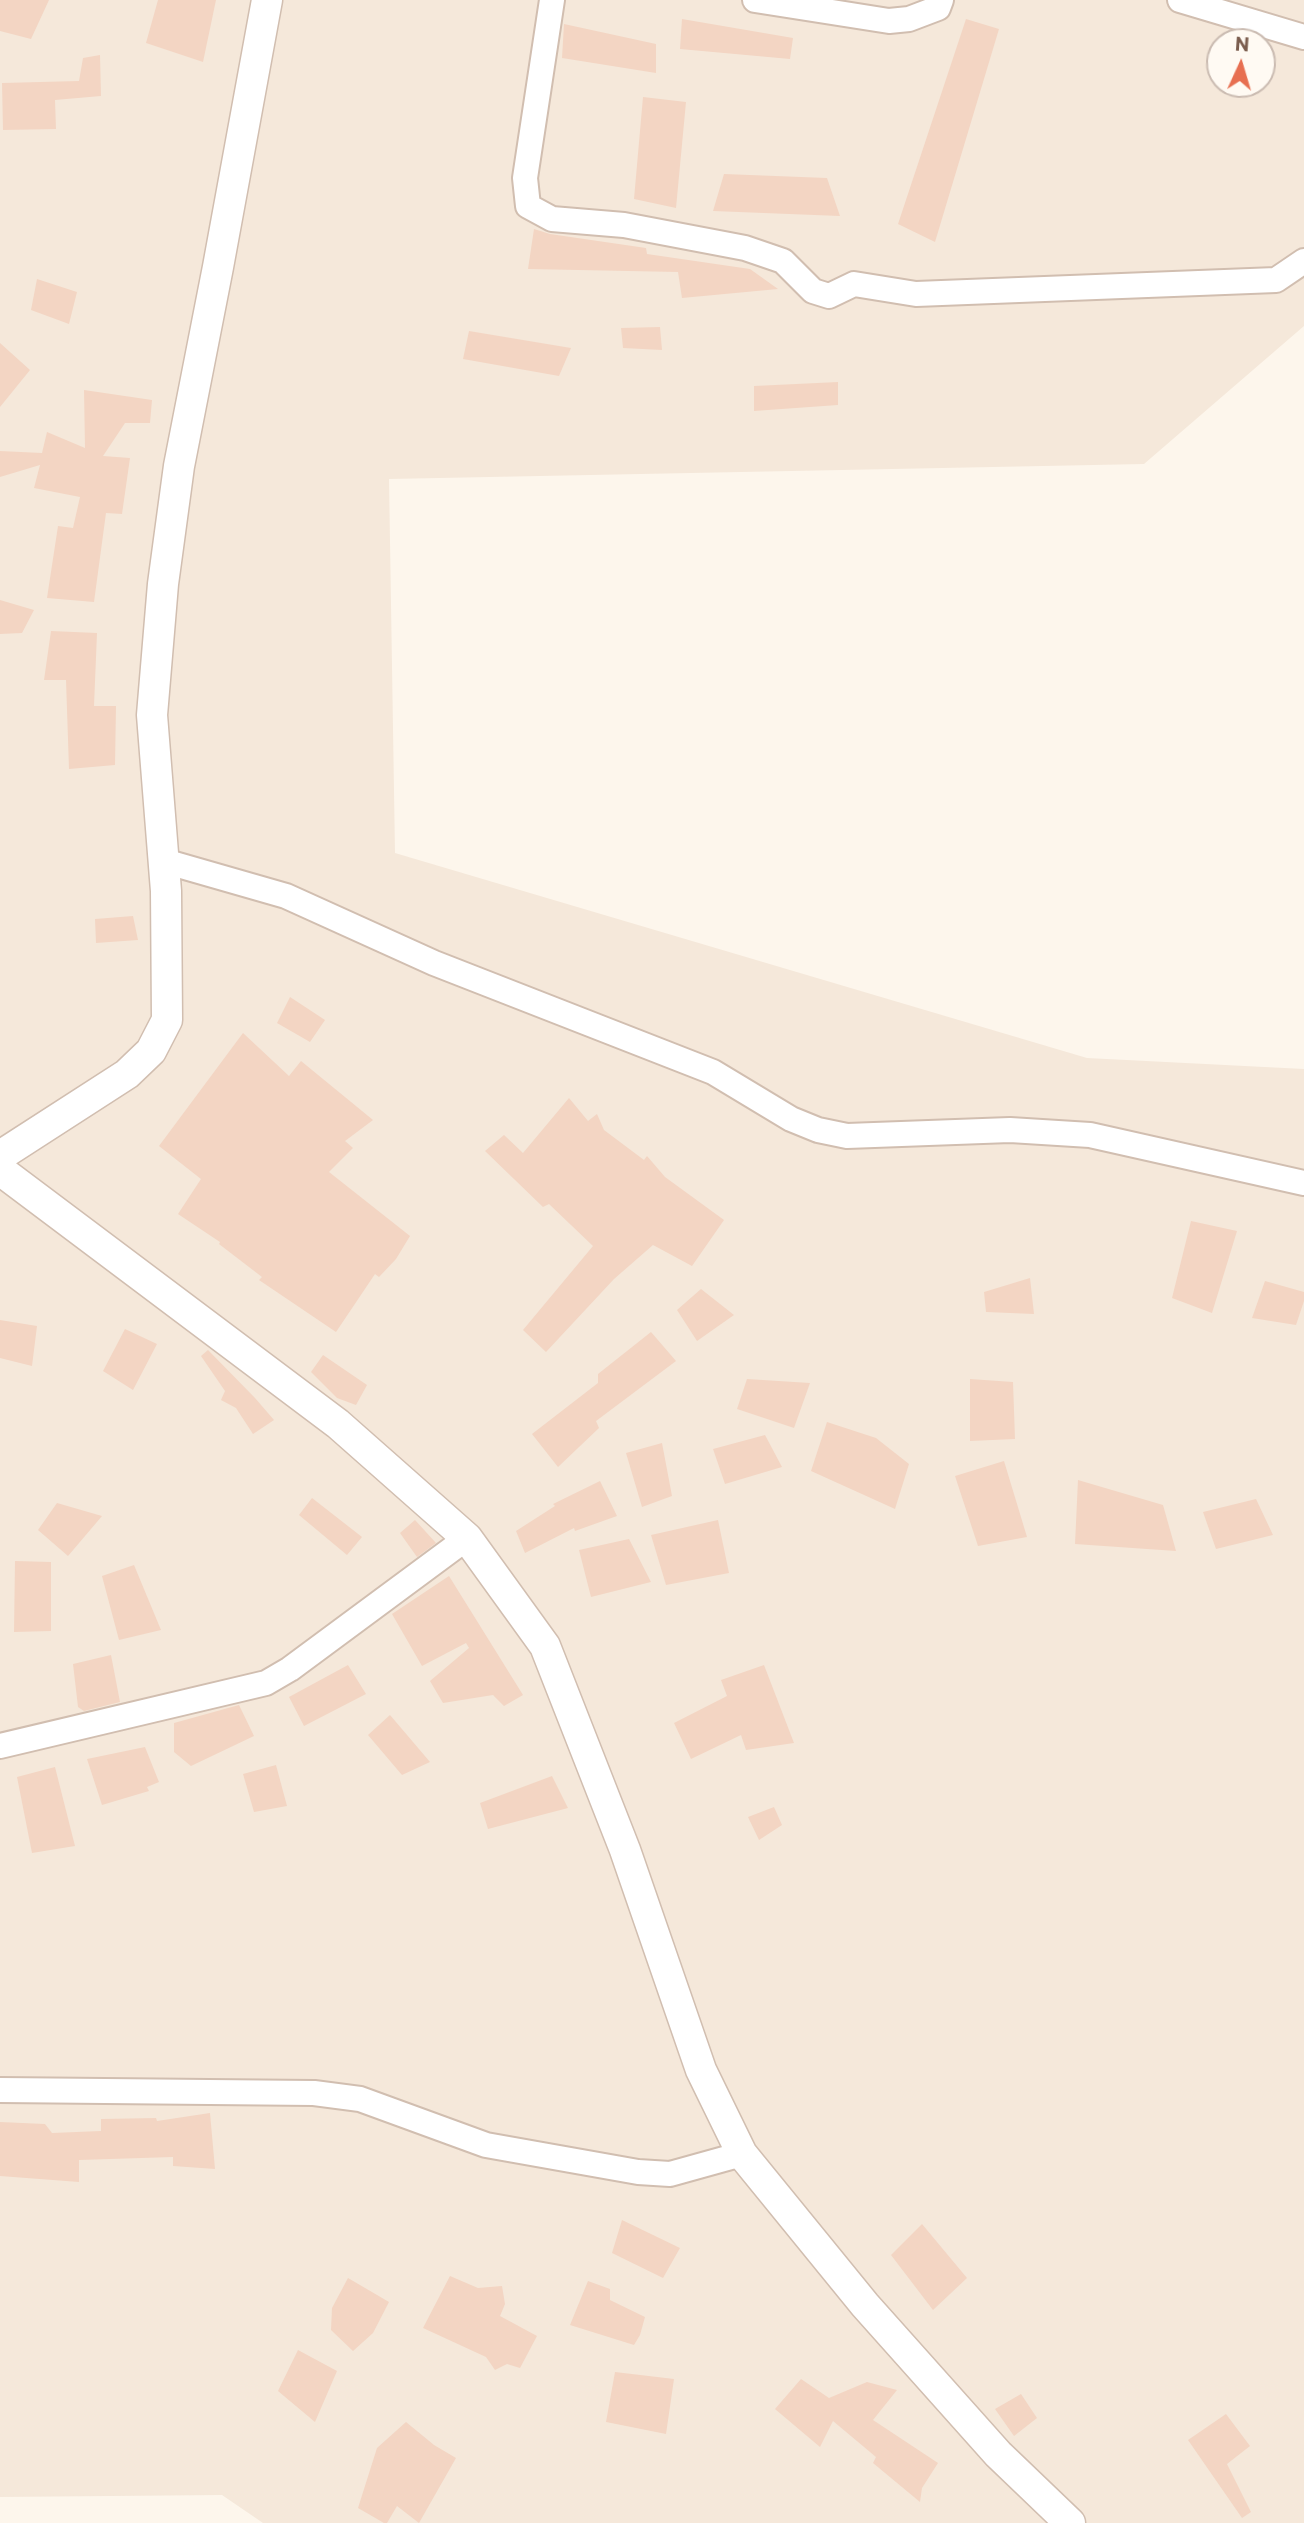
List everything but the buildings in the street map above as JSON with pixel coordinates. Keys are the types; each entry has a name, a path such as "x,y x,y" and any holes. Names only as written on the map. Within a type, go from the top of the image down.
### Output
{"street":[{"path":"0,1156 127,1074 151,1051 167,1020 164,861 152,715 163,584 179,466 267,0"},
{"path":"552,0 525,178 528,206 552,219 624,225 745,248 783,261 813,291 829,296 854,284 916,294 1276,280 1304,261"},
{"path":"755,0 889,21 909,19 938,8 941,0"},
{"path":"1180,0 1304,37"},
{"path":"164,861 286,896 433,963 713,1072 791,1119 818,1130 847,1136 1010,1130 1090,1135 1304,1183"},
{"path":"0,1170 338,1424 467,1538 545,1646 625,1850 701,2070 741,2154 865,2305 989,2444 1070,2523"},
{"path":"0,1746 266,1683 290,1669 467,1538"},
{"path":"0,2090 314,2093 360,2099 486,2145 638,2172 670,2174 741,2154"}],"shaded area":[{"path":"0,0 1304,0 1304,326 1144,464 389,479 395,853 1087,1058 1304,1069 1304,2523 263,2523 222,2495 0,2497"}]}
